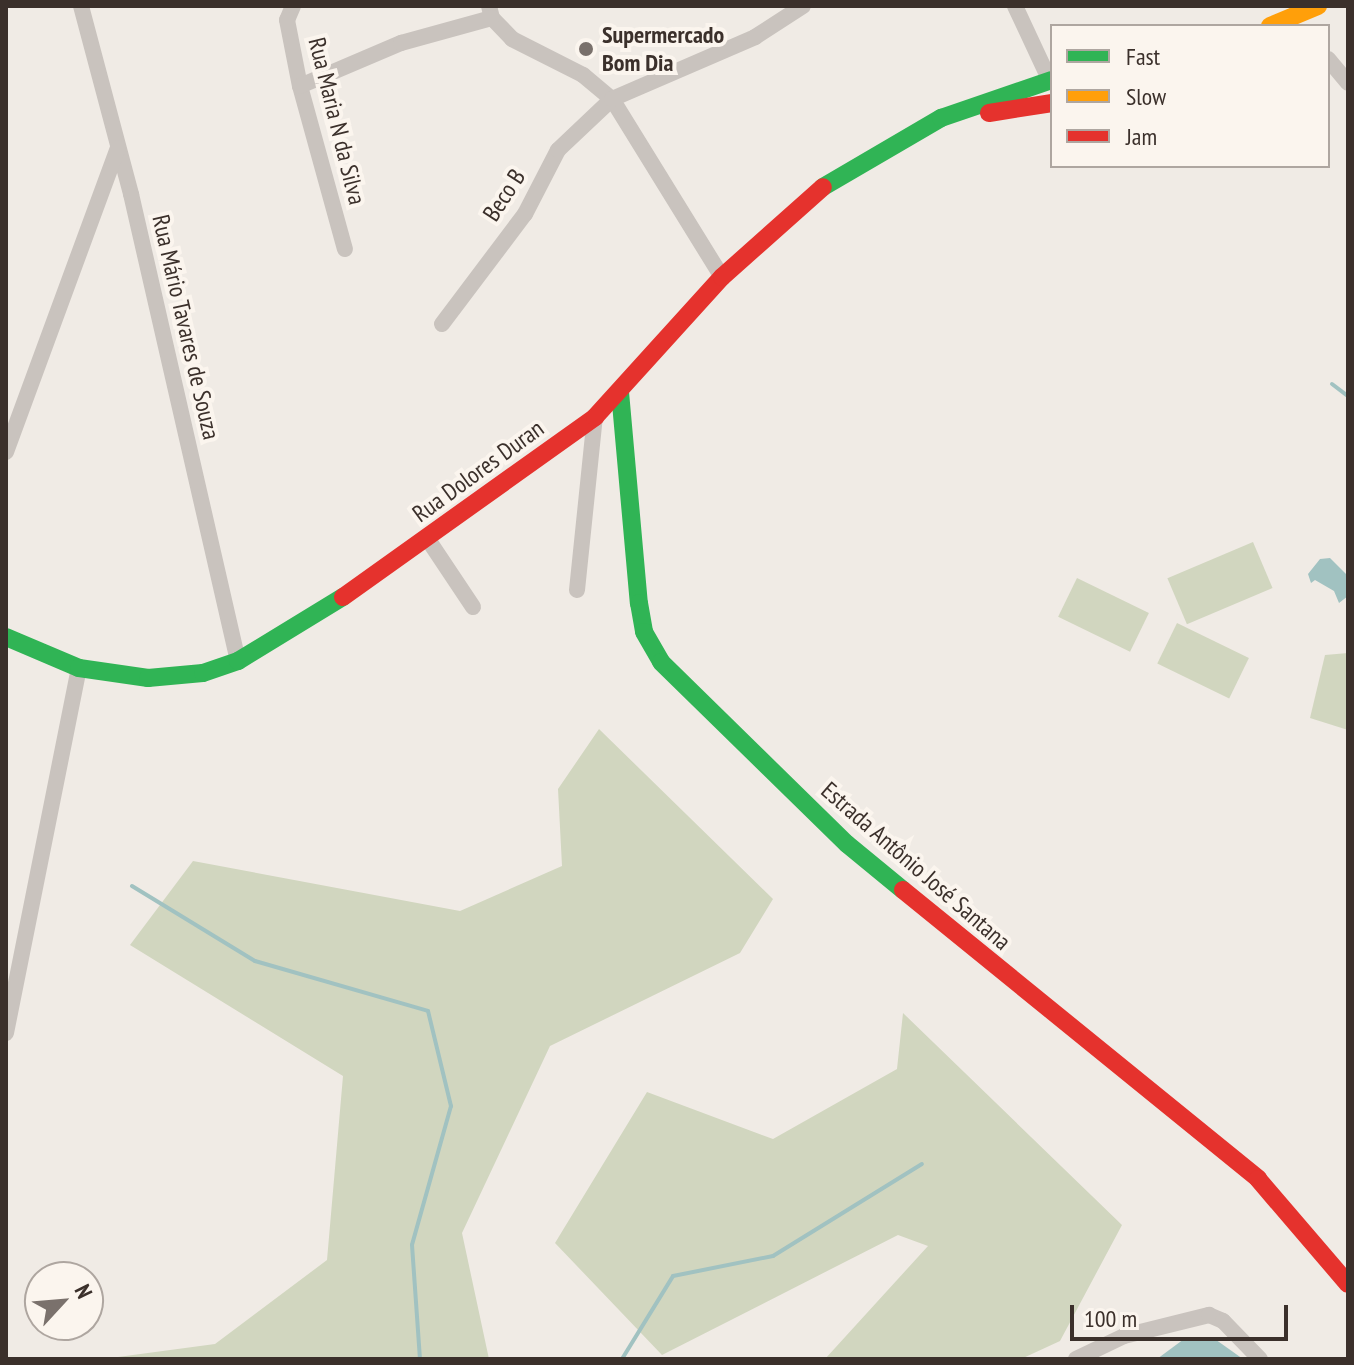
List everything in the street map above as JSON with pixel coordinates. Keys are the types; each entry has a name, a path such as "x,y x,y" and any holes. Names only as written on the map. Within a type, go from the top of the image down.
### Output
{"street":[{"name":"Rua Mário Tavares de Souza","path":"81,6 118,148 238,661"},
{"name":"Rua Maria N da Silva","path":"293,6 287,20 300,86 345,249"},
{"name":"Beco B","path":"442,324 525,214 558,150 612,99 755,37 803,6"},
{"path":"1015,6 1050,79"},
{"path":"1283,24 1303,21 1318,6"},
{"path":"300,86 401,43 490,12 512,39 583,75 612,99 722,277"},
{"path":"1330,61 1348,83"},
{"name":"Rua Dolores Duran","path":"6,637 79,668 148,678 203,673 238,661 328,608 595,417 722,277 814,192 906,139 977,103 1050,81"},
{"path":"1050,82 1044,89 1050,102"},
{"name":"Rua Dolores Duran","path":"906,139 966,118 1050,104"},
{"path":"6,452 118,148"},
{"name":"Estrada Antônio José Santana","path":"620,392 639,603 644,632 661,662 847,844 1258,1179 1348,1284"},
{"path":"577,590 595,417"},
{"path":"427,538 473,607"},
{"path":"6,1033 79,668"},
{"path":"1076,1359 1124,1336 1209,1315 1223,1321 1260,1359"}],"green space":[{"path":"1253,542 1273,588 1187,624 1167,578"},
{"path":"1077,578 1149,613 1130,652 1058,617"},
{"path":"1177,623 1249,658 1229,699 1157,663"},
{"path":"1348,653 1348,730 1310,718 1325,655"},
{"path":"599,729 773,899 740,953 550,1046 462,1233 489,1359 103,1359 215,1344 327,1260 343,1076 130,945 193,861 460,911 562,866 558,789"},
{"path":"903,1013 1122,1225 1060,1341 1021,1359 825,1359 928,1246 898,1235 662,1355 555,1243 647,1092 773,1139 897,1069"}],"water":[{"path":"1330,558 1348,576 1348,596 1339,603 1334,591 1315,580 1311,583 1308,574 1320,559"},
{"path":"1212,1337 1243,1359 1157,1359 1184,1339"}],"waterway":[{"path":"1332,384 1348,396"},
{"path":"132,886 255,961 428,1011 451,1106 412,1245 420,1359"},
{"path":"622,1359 673,1276 773,1256 922,1164"}],"traffic: fast":[{"path":"823,187 941,118 1050,81"},
{"path":"620,392 639,603 644,632 661,662 847,844 903,890"},
{"path":"6,637 79,668 148,678 203,673 238,661 343,597"}],"traffic: slow":[{"path":"1275,24 1318,6"}],"traffic: jam":[{"path":"989,113 1050,103"},
{"path":"343,597 595,417 722,277 823,187"},
{"path":"903,890 1258,1179 1348,1284"}],"place":[{"name":"Supermercado Bom Dia","path":"586,49"}]}
